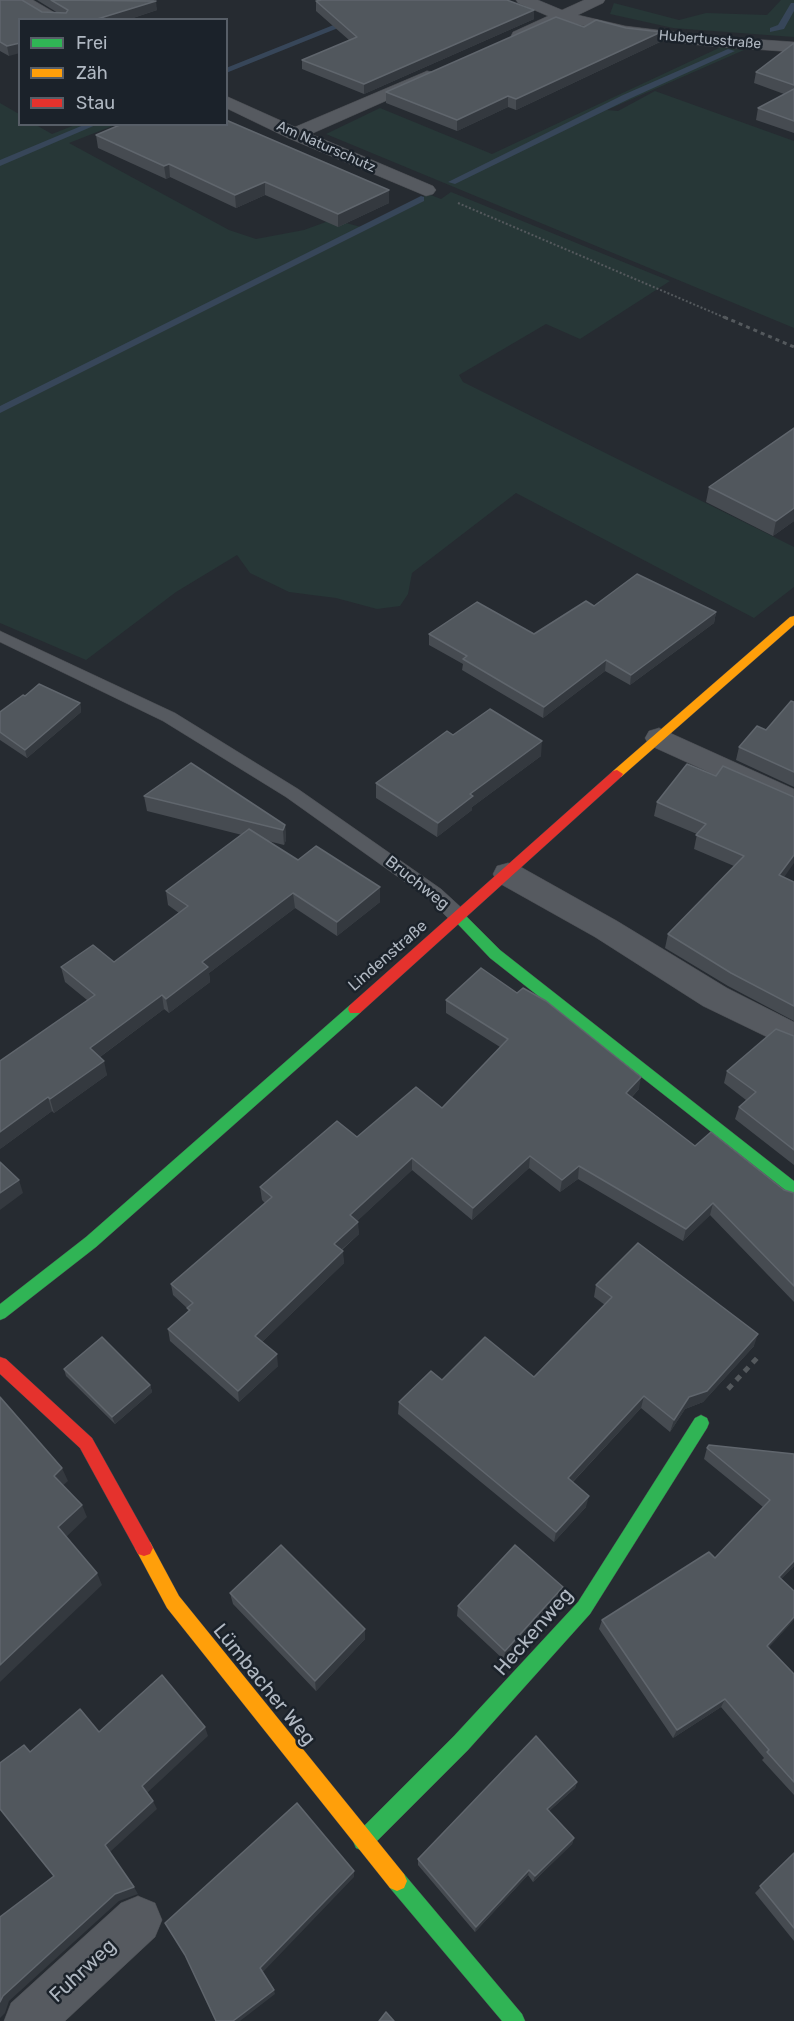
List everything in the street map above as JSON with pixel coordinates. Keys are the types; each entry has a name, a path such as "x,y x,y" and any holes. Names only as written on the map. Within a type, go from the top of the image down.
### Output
{"street":[{"path":"20,0 55,18"},
{"name":"Hubertusstraße","path":"524,0 562,16 625,31 794,47"},
{"path":"499,44 597,0"},
{"path":"294,134 445,68"},
{"name":"Am Naturschutz","path":"228,102 294,134 426,190"},
{"name":"Lindenstraße","path":"0,1313 91,1242 507,874 643,750 794,619"},
{"path":"659,738 794,801"},
{"path":"507,874 606,929 715,997 794,1038"},
{"name":"Bruchweg","path":"458,916 495,954 794,1189"},
{"name":"Lümbacher Weg","path":"0,1364 86,1443 173,1602 363,1841 515,2021"},
{"name":"Heckenweg","path":"363,1841 461,1743 584,1608 701,1423"},
{"name":"Fuhrweg","path":"29,2021 138,1920"}],"lane":[{"name":"Bruchweg","path":"0,636 169,717 292,793 435,894 458,916"}],"path":[{"path":"426,190 794,347"}],"shaded area":[{"path":"781,0 794,0 794,37 673,28 610,14 614,3 679,20 706,13 767,15"},
{"path":"721,47 744,50 607,110 618,111 655,91 794,141 794,328 326,134 380,108 492,154"},
{"path":"0,103 18,113 18,126 38,126 52,134 72,126 112,126 69,143 229,230 256,239 304,230 326,222 342,222 365,228 428,194 441,199 451,192 670,281 580,339 546,324 459,375 463,382 794,547 794,587 754,618 516,493 412,573 408,594 400,606 377,609 336,598 289,592 250,573 237,555 176,592 86,660 0,623"}],"building":[{"path":"0,0 22,0 42,12 66,13 68,10 51,0 156,1 101,18 18,18 18,43 7,46 0,42"},
{"path":"507,0 534,10 364,84 302,60 357,37 316,1"},
{"path":"556,17 584,27 596,20 626,28 661,32 516,99 508,96 457,120 386,92"},
{"path":"794,43 794,85 756,72"},
{"path":"794,89 794,121 758,108"},
{"path":"228,121 389,190 338,214 265,182 235,195 169,164 164,166 96,135 117,126 228,126"},
{"path":"794,428 794,508 776,521 709,487"},
{"path":"637,574 716,612 631,675 606,660 544,707 463,659 467,656 429,634 477,602 534,634 586,601 594,606"},
{"path":"39,684 80,703 25,750 0,732 0,712"},
{"path":"791,701 794,702 794,772 739,747 757,726 766,730"},
{"path":"490,709 542,741 470,794 473,796 438,823 376,783 447,731 453,735"},
{"path":"191,763 285,825 283,830 144,796"},
{"path":"687,764 716,776 723,766 794,797 794,855 779,875 794,882 794,1006 731,973 668,934 744,856 696,835 706,824 657,802"},
{"path":"249,829 298,860 316,846 380,887 337,922 293,893 202,962 208,967 166,999 162,995 90,1048 104,1061 50,1099 48,1097 0,1132 0,1061 95,995 61,967 93,945 114,962 188,906 166,891"},
{"path":"481,968 517,993 523,988 546,1001 641,1077 626,1093 695,1146 711,1132 784,1190 794,1193 794,1286 713,1203 686,1229 579,1166 562,1180 530,1156 473,1208 412,1158 350,1215 358,1222 334,1244 343,1251 255,1336 277,1354 238,1391 168,1329 190,1310 187,1308 193,1303 171,1284 272,1197 260,1187 337,1121 357,1137 416,1087 442,1108 508,1039 446,1000"},
{"path":"776,1029 794,1036 794,1150 739,1107 756,1092 727,1071"},
{"path":"0,1162 19,1180 0,1193"},
{"path":"638,1243 758,1334 707,1391 689,1397 674,1420 644,1396 568,1478 589,1496 556,1532 399,1402 431,1371 442,1380 485,1337 534,1377 612,1297 596,1285"},
{"path":"102,1337 150,1385 112,1417 64,1369"},
{"path":"0,1397 62,1468 54,1476 82,1505 58,1527 97,1573 0,1665"},
{"path":"709,1445 794,1454 794,1561 779,1577 794,1591 794,1617 767,1646 794,1674 794,1782 725,1699 677,1730 602,1620 709,1552 715,1558 770,1500 707,1448"},
{"path":"281,1545 365,1629 315,1681 230,1593"},
{"path":"515,1545 563,1587 505,1651 458,1606"},
{"path":"162,1675 205,1727 142,1786 153,1801 105,1845 134,1887 115,1894 3,1996 0,2002 0,1917 54,1876 0,1809 0,1763 24,1745 30,1752 80,1709 99,1732"},
{"path":"536,1736 577,1782 547,1809 574,1838 535,1876 529,1870 476,1927 418,1859"},
{"path":"297,1803 354,1871 260,1968 274,1990 233,2021 216,2021 185,1955 165,1923"},
{"path":"794,1853 794,1928 760,1886"},
{"path":"386,2012 394,2021 379,2021"}],"waterway":[{"path":"773,30 781,27 794,5"},
{"path":"228,70 354,20"},
{"path":"452,182 626,97 731,51"},
{"path":"0,163 89,126"},
{"path":"0,410 421,199"}],"traffic: fast":[{"path":"458,916 495,954 794,1189"},
{"path":"0,1313 91,1242 355,1009"},
{"path":"363,1841 461,1743 584,1608 701,1423"},
{"path":"397,1881 515,2021"}],"traffic: slow":[{"path":"617,774 794,619"},
{"path":"144,1548 173,1602 397,1881"}],"traffic: jam":[{"path":"355,1009 617,774"},
{"path":"0,1364 86,1443 144,1548"}]}
